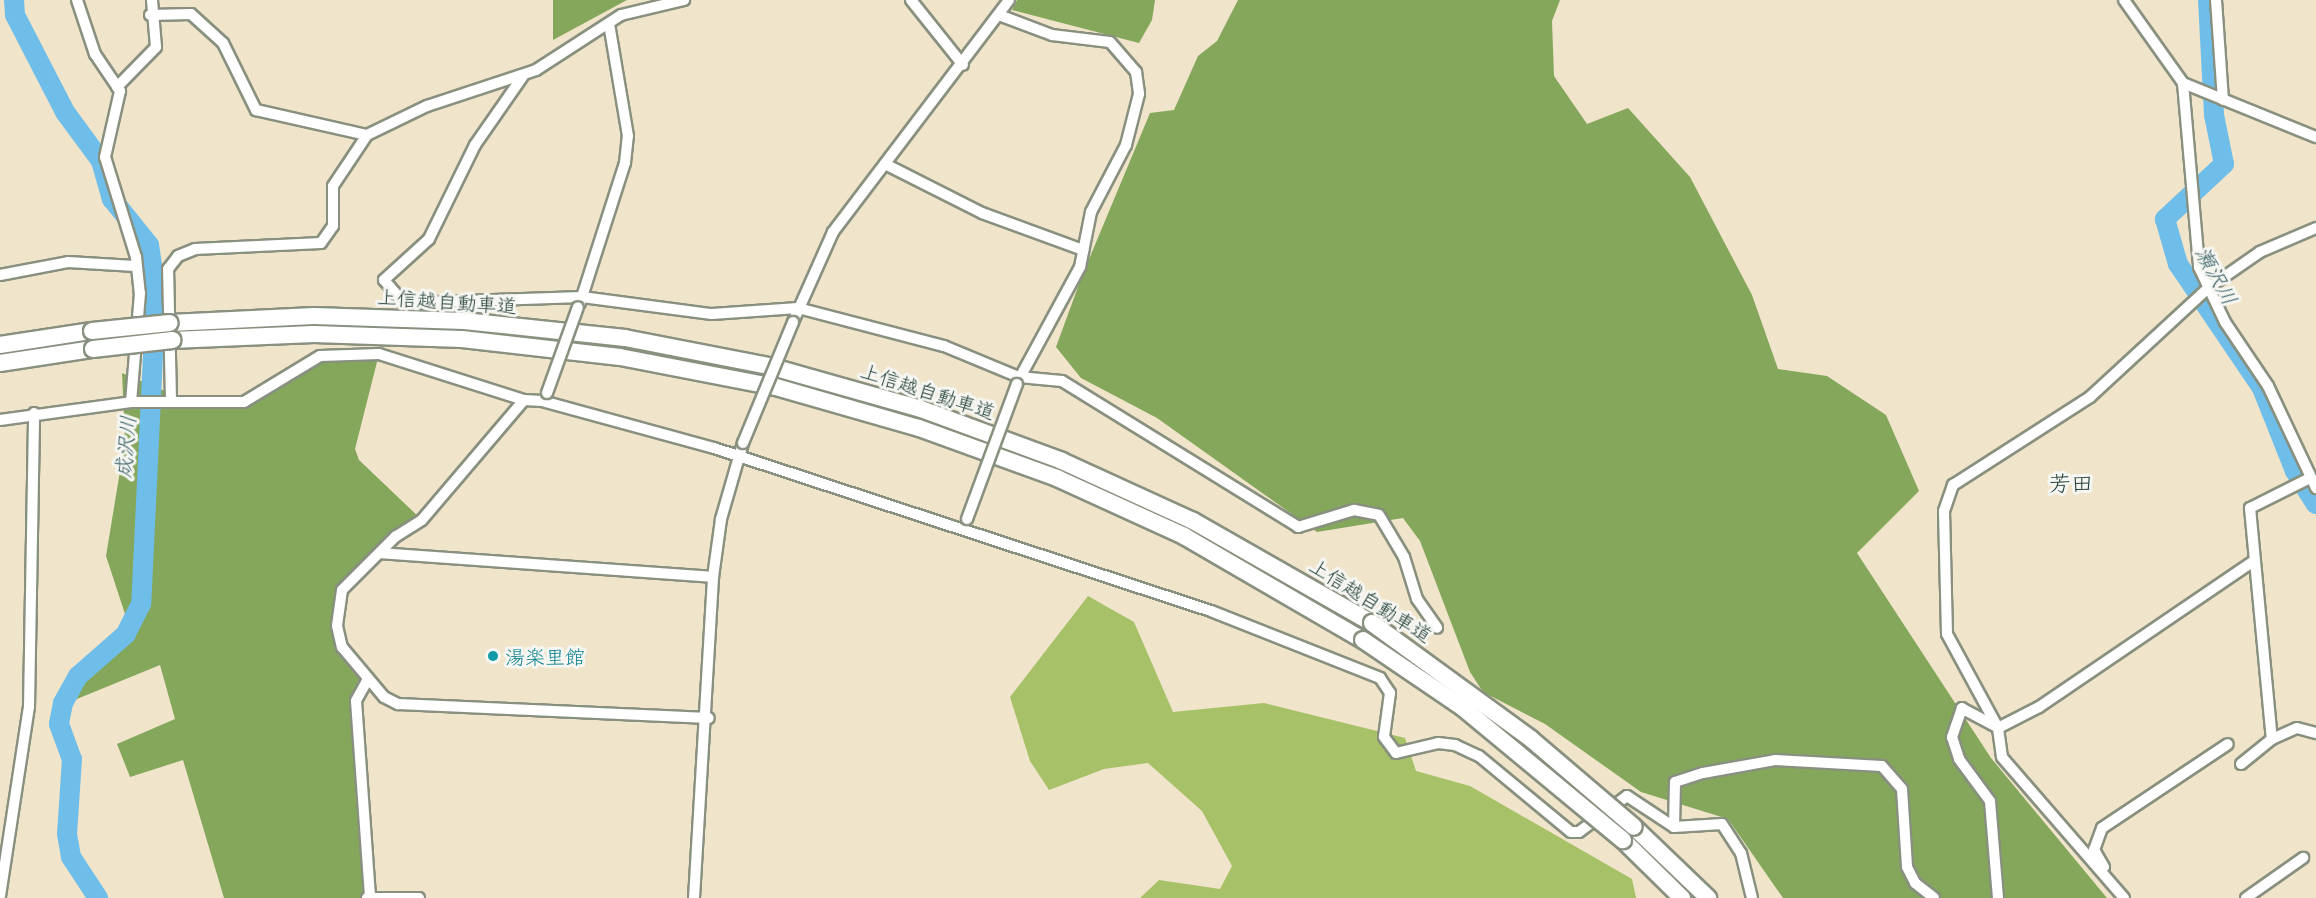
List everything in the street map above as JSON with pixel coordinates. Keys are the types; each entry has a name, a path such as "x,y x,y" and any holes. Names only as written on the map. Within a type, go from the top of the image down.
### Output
{"highway":[{"name":"上信越自動車道","path":"0,345 170,322 314,316 464,321 625,338 769,366 921,409 1062,461 1203,526 1372,623 1494,710 1628,834 1682,898"},
{"name":"上信越自動車道","path":"0,363 172,340 314,334 462,339 620,357 776,387 919,428 1066,483 1245,568 1363,640 1521,753 1708,898"}],"street":[{"path":"77,0 95,54 117,87"},
{"path":"131,402 140,293 129,221 105,157 117,87 156,47 150,15 152,0"},
{"path":"171,399 168,269 173,263 195,249 321,243 333,226 333,186 367,135 427,106 523,76 633,10 684,0"},
{"path":"911,0 963,65"},
{"path":"694,898 709,718 713,577 736,459 798,308 833,232 963,65 1009,0"},
{"path":"2124,0 2183,83 2199,267 2208,288 2287,422 2308,479 2316,488"},
{"path":"2217,0 2223,100"},
{"path":"150,15 191,14 223,43 256,110 367,135"},
{"path":"965,523 1018,381 1080,267 1091,212 1136,117 1136,72 1110,42 1052,35 999,15"},
{"path":"544,397 580,302 625,163 628,136 609,24"},
{"path":"523,76 475,145 429,239 384,280 404,303 580,302 712,314 798,308 944,346 1018,381 1062,381 1088,394 1298,527 1354,510 1379,515 1404,557 1417,599 1437,628"},
{"path":"2183,83 2316,137"},
{"path":"885,164 982,213 1083,250"},
{"path":"2124,898 2002,757 1998,728 1947,634 1944,511 1953,485 2090,397 2208,288 2260,252 2316,228"},
{"path":"0,275 68,261 135,266"},
{"path":"0,420 34,413 171,399 244,402 320,356 348,351 379,354 524,400 544,397 736,459 965,523 1211,611 1380,678 1390,693 1384,737 1396,753 1438,743 1463,748 1571,832 1579,832 1628,796 1674,826 1722,824 1741,853 1752,898"},
{"path":"524,400 422,520 352,577 337,604 342,647 368,679 399,704 709,718"},
{"path":"0,896 29,707 34,413"},
{"path":"2272,739 2252,562 2250,508 2308,479"},
{"path":"380,553 713,577"},
{"path":"1998,728 2039,708 2252,562"},
{"path":"368,679 356,701 368,897 419,898"},
{"path":"1998,728 1962,708 1952,737 1959,759 1990,801 1998,898"},
{"path":"2241,764 2272,739 2297,728 2316,733"},
{"path":"2112,883 2094,850 2102,828 2228,744"},
{"path":"1674,826 1675,782 1703,773 1775,760 1882,766 1902,789 1907,867 1924,898"},
{"path":"2246,898 2303,858"},
{"path":"1920,887 1934,898"}],"green space":[{"path":"553,0 627,0 553,40"},
{"path":"1017,0 1155,0 1152,20 1139,43 1012,10"},
{"path":"1238,0 1560,0 1552,21 1554,76 1587,124 1628,108 1690,177 1752,295 1778,369 1827,376 1886,415 1919,491 1857,553 1991,758 2107,898 1783,898 1728,819 1641,792 1545,724 1483,692 1470,672 1420,541 1403,518 1317,532 1157,418 1081,378 1056,347 1082,276 1150,113 1174,110 1198,56 1217,41"},
{"path":"379,354 355,449 359,460 422,520 342,590 342,647 368,679 356,701 370,898 224,898 183,760 130,777 117,744 175,719 160,665 67,703 119,634 125,614 106,556 125,441 122,373 182,398 244,402 324,359"},
{"path":"1088,596 1134,622 1173,712 1264,703 1405,738 1416,771 1470,786 1632,879 1636,898 1140,898 1159,880 1220,889 1232,866 1202,811 1148,763 1104,769 1049,790 1030,761 1010,697"}],"waterway":[{"name":"成沢川","path":"14,0 15,15 65,112 101,161 112,199 149,245 156,291 141,604 126,634 78,676 63,703 59,724 72,759 67,834 71,857 98,898"},
{"name":"瀬沢川","path":"2208,0 2214,115 2224,164 2165,219 2178,264 2262,388 2295,471 2316,504"}],"place":[{"name":"湯楽里館","path":"493,656"}],"district":[{"name":"芳田","path":"2071,484"}]}
